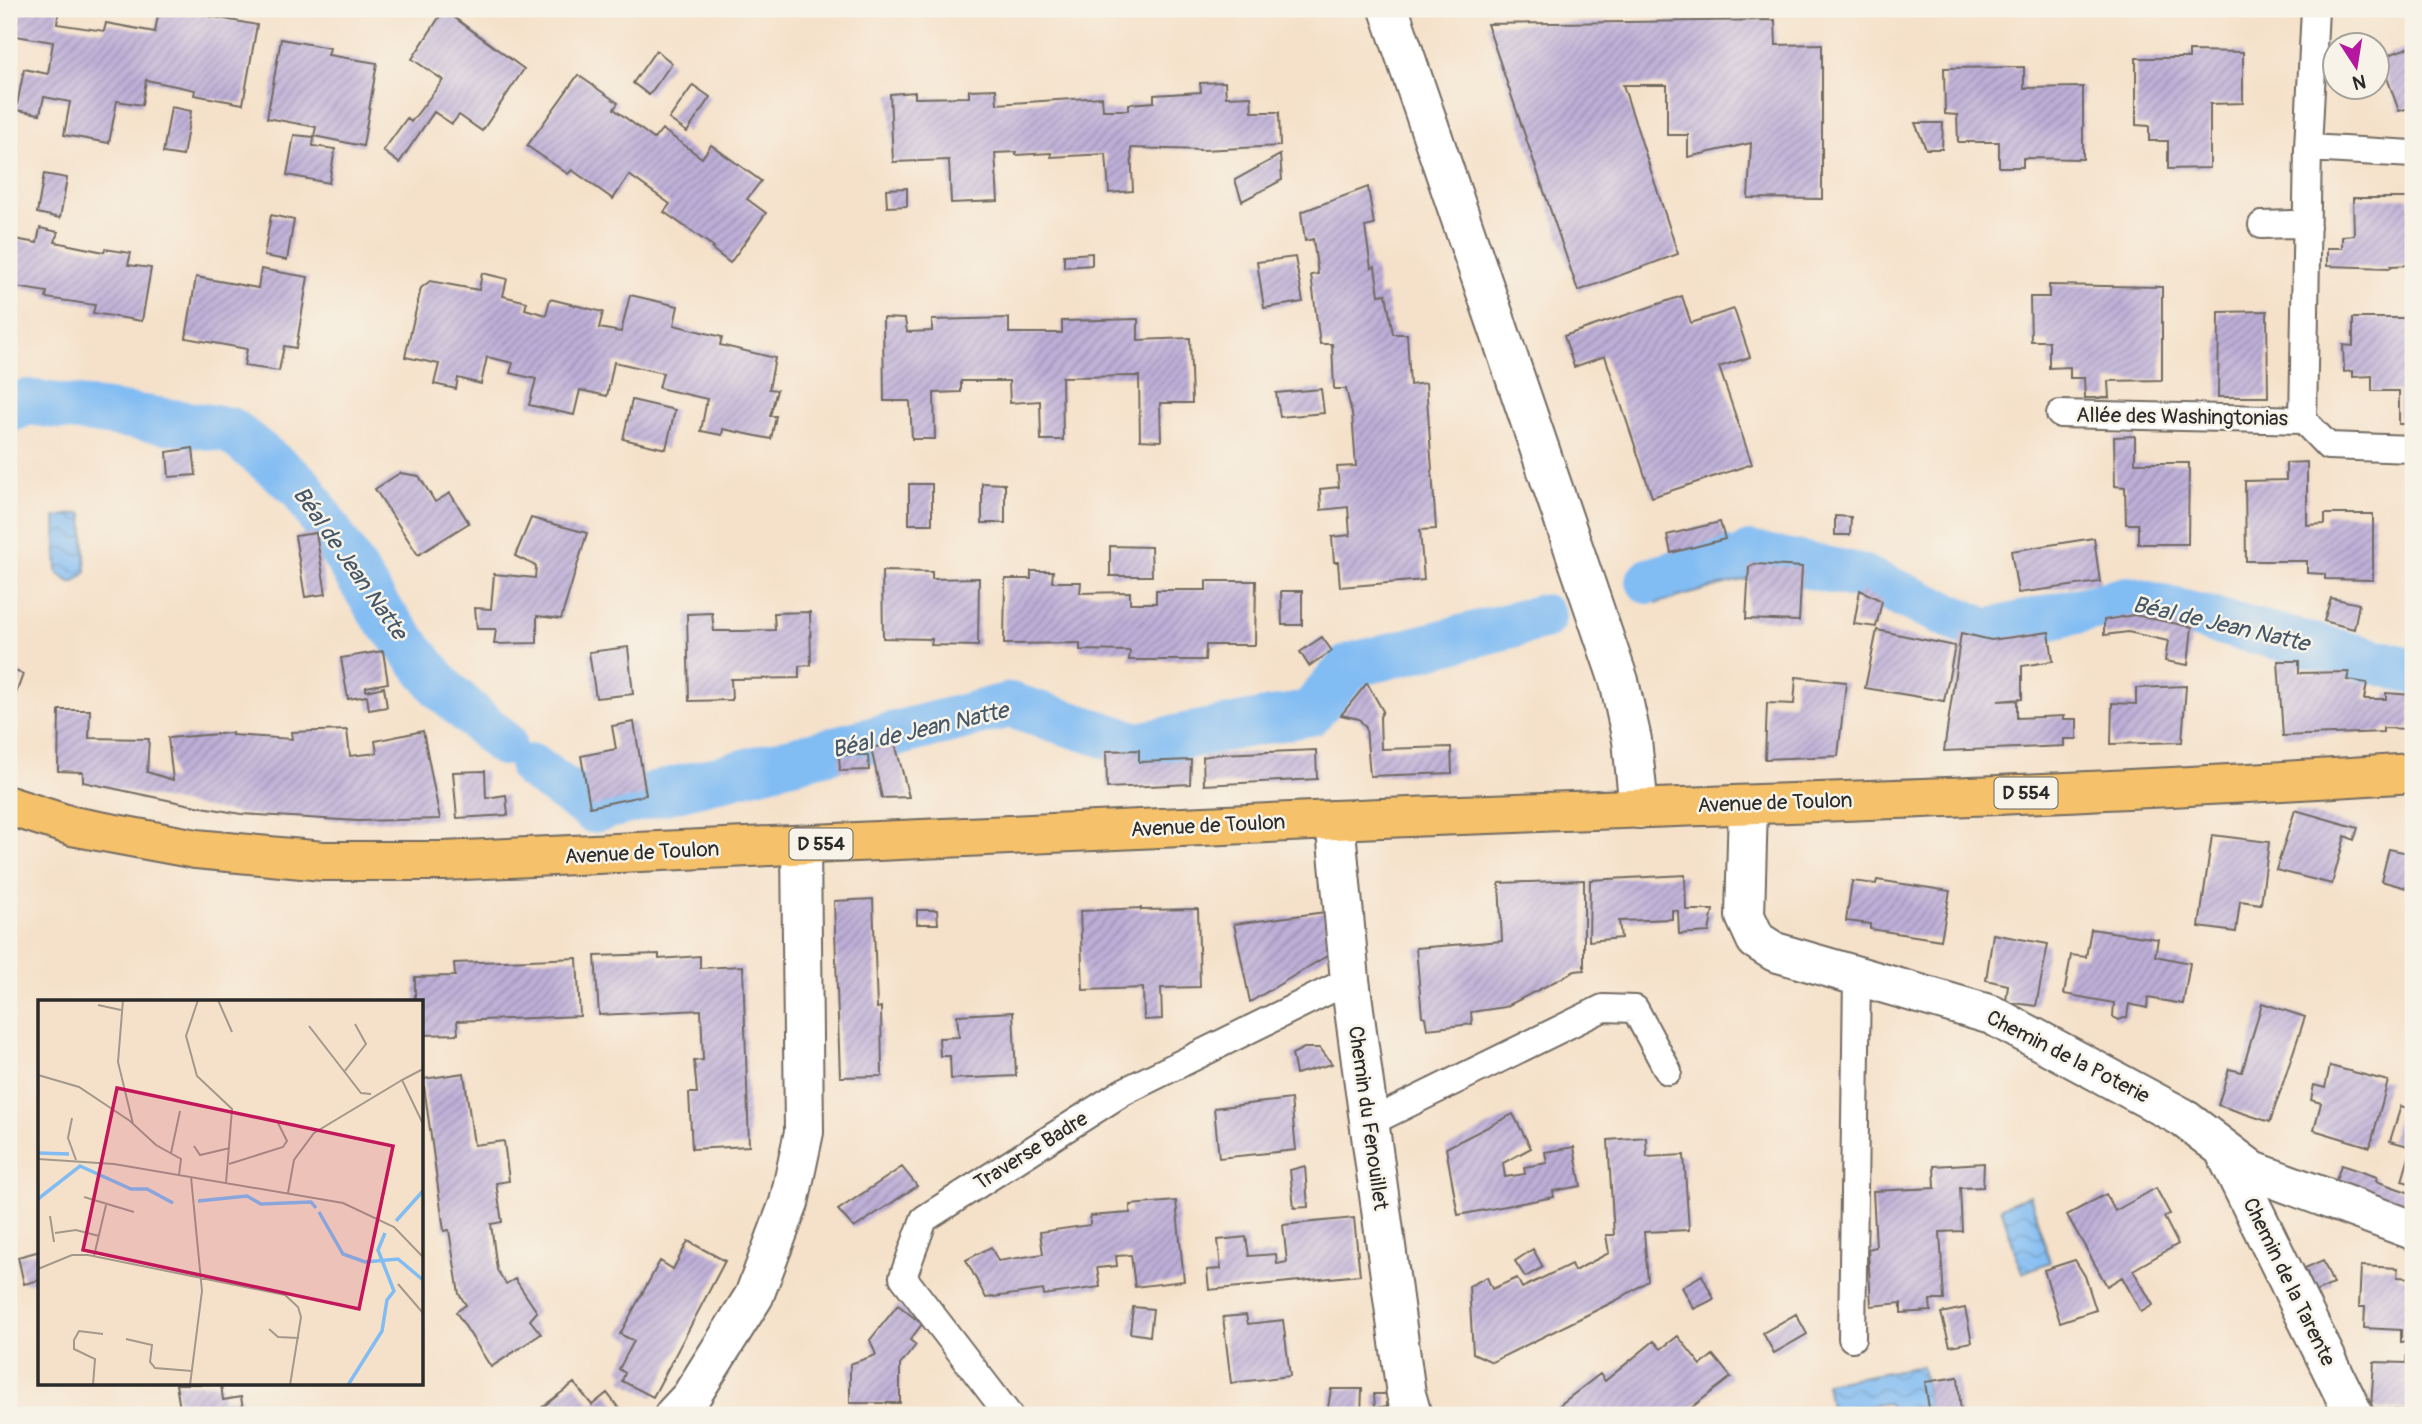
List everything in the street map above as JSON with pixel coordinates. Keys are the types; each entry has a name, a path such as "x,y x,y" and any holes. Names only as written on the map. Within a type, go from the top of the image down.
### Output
{"main road":[{"name":"Avenue de Toulon","path":"9,806 72,825 196,849 323,862 443,861 1335,820 2314,780 2413,773"}],"street":[{"path":"1389,9 1619,681 1632,740 1639,808"},
{"name":"Chemin de la Poterie","path":"1748,805 1745,916 1756,940 1775,952 1992,1015 2182,1117 2253,1171 2413,1230"},
{"name":"Chemin du Fenouillet","path":"1335,820 1350,980 1406,1394 1412,1415"},
{"path":"674,1415 690,1398 754,1296 792,1191 804,1132 801,845"},
{"name":"Chemin de la Tarente","path":"2224,1148 2354,1415"}],"lane":[{"name":"Allée des Washingtonias","path":"2303,420 2308,148 2315,9"},
{"path":"2308,148 2413,154"},
{"path":"2262,225 2292,224 2307,227"},
{"name":"Allée des Washingtonias","path":"2060,414 2303,420 2329,446 2413,449"},
{"path":"1853,1338 1857,976"},
{"name":"Traverse Badre","path":"1009,1414 903,1276 923,1219 1123,1092 1350,980"},
{"path":"1369,1124 1603,1009 1635,1009 1668,1071"}],"water":[{"path":"80,513 83,515 86,572 73,583 57,572 55,517"},
{"path":"1672,557 1675,570 1655,576 1659,589 1722,571 1749,567 1749,579 1657,603 1644,566"},
{"path":"2030,1195 2050,1262 2022,1273 2001,1207"},
{"path":"1922,1366 1929,1406 1894,1412 1888,1403 1831,1412 1826,1383"}],"building":[{"path":"9,9 59,9 57,24 104,31 106,23 155,32 159,9 210,9 208,16 257,25 243,104 194,95 195,90 146,80 142,105 117,101 109,143 64,135 70,102 44,97 40,114 16,110 24,69 48,74 53,42 9,35"},
{"path":"444,10 524,69 482,131 459,115 452,124 434,112 399,163 383,151 407,118 411,122 443,80 412,59"},
{"path":"1775,20 1776,45 1822,44 1822,199 1748,198 1751,143 1688,157 1688,135 1667,135 1667,85 1623,85 1678,254 1578,291 1487,24"},
{"path":"281,39 330,48 328,55 377,63 363,146 314,136 316,127 267,118"},
{"path":"2413,46 2413,107 2399,111 2390,86 2390,54"},
{"path":"656,50 672,63 649,95 633,83"},
{"path":"2189,51 2243,52 2243,103 2210,104 2210,168 2168,169 2168,141 2149,141 2149,126 2136,125 2136,58 2189,58"},
{"path":"2024,67 2024,88 2083,87 2083,159 2023,158 2023,167 1999,167 1999,142 1958,142 1957,115 1945,114 1944,68"},
{"path":"578,75 618,103 614,109 654,139 662,129 702,158 711,145 761,181 747,199 766,213 730,263 712,249 714,247 664,212 670,204 629,175 613,199 572,170 568,174 527,146"},
{"path":"1225,82 1226,97 1251,96 1252,112 1279,112 1280,146 1203,150 1131,148 1133,191 1109,193 1106,154 1051,157 1051,153 995,153 998,201 951,203 949,160 893,162 890,94 915,92 915,98 969,97 969,90 996,89 997,104 1102,97 1103,110 1129,110 1129,104 1154,102 1154,95 1201,92 1200,83"},
{"path":"693,85 710,97 687,132 669,119"},
{"path":"171,107 191,111 183,156 163,153"},
{"path":"1915,123 1943,123 1942,149 1926,149"},
{"path":"294,135 314,137 313,146 335,149 329,183 287,175"},
{"path":"1280,155 1282,180 1242,201 1235,180"},
{"path":"44,174 67,178 60,218 37,213"},
{"path":"1368,187 1374,225 1365,227 1371,268 1375,267 1379,295 1386,294 1393,334 1407,334 1410,385 1426,383 1436,529 1420,530 1424,580 1340,587 1332,537 1350,535 1348,507 1321,510 1320,489 1339,487 1337,467 1356,466 1352,414 1346,389 1334,389 1332,344 1320,344 1311,275 1318,274 1313,239 1305,241 1301,212"},
{"path":"907,188 907,206 887,207 886,189"},
{"path":"2353,198 2410,198 2411,265 2391,268 2327,266 2327,248 2342,248 2342,236 2354,235"},
{"path":"271,215 294,220 287,260 264,256"},
{"path":"40,228 58,232 55,242 104,252 105,249 131,253 128,265 151,268 142,321 93,313 95,305 46,298 47,292 9,286 9,238 37,243"},
{"path":"1092,253 1092,265 1064,267 1064,255"},
{"path":"1295,257 1303,302 1264,308 1257,262"},
{"path":"261,269 308,277 296,348 284,346 279,371 244,366 247,349 186,338 196,277 258,288"},
{"path":"482,273 507,279 503,296 527,302 525,309 546,315 550,299 603,312 599,328 621,332 630,295 678,306 674,325 722,337 720,345 775,358 769,389 777,390 770,416 776,416 771,439 723,429 722,435 701,431 707,399 659,388 663,373 614,362 607,396 580,390 574,415 529,405 536,379 510,373 513,363 487,357 481,384 458,378 456,389 434,384 439,364 405,357 421,288 430,281 479,290"},
{"path":"2049,285 2162,287 2162,380 2108,381 2109,398 2085,398 2084,378 2070,378 2070,367 2049,368 2049,341 2031,341 2030,297 2049,297"},
{"path":"1682,296 1691,323 1734,309 1750,357 1719,367 1752,464 1652,497 1605,356 1574,367 1564,336"},
{"path":"2267,311 2268,397 2218,397 2219,312"},
{"path":"883,318 905,319 907,332 932,331 932,320 1009,318 1009,333 1062,333 1062,321 1138,319 1138,340 1190,338 1192,403 1160,403 1161,441 1140,440 1139,376 1062,377 1063,440 1041,440 1040,401 1010,403 1009,381 961,381 961,392 934,393 935,439 912,439 910,401 884,401"},
{"path":"2353,318 2413,318 2413,424 2399,424 2399,391 2372,391 2372,376 2353,377 2353,371 2344,372 2343,345 2353,346"},
{"path":"1321,389 1324,413 1280,417 1276,393"},
{"path":"632,400 675,410 666,449 623,439"},
{"path":"2135,436 2135,463 2189,463 2188,544 2138,544 2138,524 2126,524 2125,487 2115,486 2114,437"},
{"path":"193,448 196,475 169,477 167,452"},
{"path":"2307,462 2307,525 2325,524 2325,514 2373,514 2373,580 2325,579 2325,574 2307,573 2307,561 2246,561 2245,481 2286,480 2286,463"},
{"path":"400,473 419,476 435,502 450,493 469,523 418,555 375,489"},
{"path":"982,483 1005,484 1005,523 982,523"},
{"path":"909,484 932,484 932,524 909,524"},
{"path":"1835,516 1851,517 1850,535 1835,535"},
{"path":"531,518 587,533 561,619 537,616 537,643 494,644 496,629 477,629 475,608 491,609 494,574 535,578 536,566 515,556"},
{"path":"1720,522 1725,539 1671,553 1667,535"},
{"path":"316,533 326,594 305,597 295,536"},
{"path":"2094,538 2100,582 2018,593 2011,551"},
{"path":"1110,546 1151,547 1152,576 1110,576"},
{"path":"1755,564 1802,567 1799,621 1746,619 1749,567"},
{"path":"882,571 932,572 932,579 979,578 978,646 931,645 932,639 883,638"},
{"path":"1031,571 1053,571 1052,582 1081,582 1080,593 1130,592 1130,603 1156,603 1156,590 1206,590 1206,581 1256,581 1255,645 1206,645 1205,660 1129,660 1130,651 1080,650 1080,643 1004,644 1005,579 1031,579"},
{"path":"1860,590 1882,601 1876,627 1854,624"},
{"path":"1281,591 1302,591 1302,625 1282,625"},
{"path":"2331,598 2359,604 2354,629 2324,621"},
{"path":"810,612 811,665 799,666 799,678 731,679 732,700 689,701 687,614 712,613 714,631 742,631 775,630 774,613"},
{"path":"2134,615 2192,627 2188,665 2165,661 2168,641 2128,632 2104,635 2104,620"},
{"path":"1877,630 1955,646 1944,701 1865,688"},
{"path":"2049,632 2053,661 2022,666 2022,699 1998,701 2017,700 2017,718 2064,716 2063,719 2077,719 2077,739 2064,739 2064,746 1944,751 1961,633 1991,640"},
{"path":"1322,637 1332,651 1309,666 1300,652"},
{"path":"628,647 633,694 596,698 589,652"},
{"path":"383,651 388,683 366,687 366,691 384,687 387,707 369,710 367,696 348,699 341,658"},
{"path":"2278,661 2299,661 2299,673 2349,672 2347,680 2367,683 2364,699 2386,699 2386,693 2412,695 2409,729 2383,728 2383,732 2283,736"},
{"path":"9,669 23,674 9,713"},
{"path":"1796,677 1846,682 1838,756 1765,759 1767,703 1794,704"},
{"path":"1367,683 1383,711 1380,717 1381,749 1451,747 1452,773 1370,776 1366,728 1359,719 1341,715"},
{"path":"2186,686 2182,742 2111,744 2112,703 2136,704 2136,688"},
{"path":"59,710 90,710 89,738 149,739 147,772 173,780 168,738 232,733 292,739 291,732 347,730 350,756 377,753 375,741 423,731 440,819 358,821 241,814 83,782 83,772 58,771"},
{"path":"634,722 646,795 590,807 581,756 616,749 612,726"},
{"path":"895,743 909,797 882,798 871,748"},
{"path":"1139,750 1139,762 1191,760 1190,784 1107,788 1106,751"},
{"path":"1316,750 1317,779 1204,785 1203,757"},
{"path":"839,755 868,755 869,770 840,771"},
{"path":"485,771 486,798 506,795 508,815 457,818 453,772"},
{"path":"2295,810 2358,828 2354,840 2345,836 2332,884 2276,870"},
{"path":"2212,835 2269,842 2261,904 2240,901 2236,932 2199,927"},
{"path":"2389,849 2413,854 2410,889 2381,881"},
{"path":"1685,875 1686,910 1713,910 1709,932 1679,934 1678,911 1672,910 1672,919 1619,921 1621,938 1589,941 1590,880"},
{"path":"1584,880 1584,970 1575,971 1505,1007 1471,1012 1472,1024 1427,1029 1425,1017 1422,1016 1416,948 1502,941 1499,883"},
{"path":"1877,880 1950,891 1941,940 1870,929 1870,924 1846,921 1852,881 1876,884"},
{"path":"873,899 877,1008 881,1007 882,1076 840,1077 834,901"},
{"path":"1198,909 1200,987 1161,988 1162,1019 1144,1020 1143,988 1083,990 1080,911"},
{"path":"917,910 937,910 938,924 917,924"},
{"path":"1326,912 1330,954 1250,1002 1234,924"},
{"path":"2091,929 2158,939 2155,956 2190,963 2183,1004 2148,998 2147,1008 2129,1004 2127,1017 2119,1020 2113,1017 2114,1003 2064,994 2071,955 2086,957"},
{"path":"1993,934 2048,944 2036,1006 2006,1002 2008,985 1986,980"},
{"path":"659,954 659,959 700,956 700,968 743,966 749,1146 692,1149 689,1093 697,1093 694,1061 703,1060 701,1010 599,1015 595,956"},
{"path":"577,958 580,1016 457,1021 458,1034 424,1035 424,1000 415,1000 415,977 455,976 454,963"},
{"path":"2262,1003 2305,1017 2270,1122 2218,1105 2229,1069 2242,1072"},
{"path":"1013,1012 1016,1076 951,1079 950,1056 940,1056 939,1038 959,1037 957,1015"},
{"path":"1304,1048 1320,1048 1332,1064 1296,1074 1292,1054"},
{"path":"2330,1066 2388,1081 2370,1147 2314,1130 2321,1103 2311,1100 2314,1085 2325,1088"},
{"path":"464,1073 474,1145 504,1141 509,1181 496,1183 502,1222 491,1224 497,1270 506,1284 515,1279 537,1312 530,1320 541,1334 491,1367 456,1312 466,1305 459,1294 449,1230 444,1231 424,1079"},
{"path":"1291,1099 1296,1150 1219,1158 1214,1108"},
{"path":"2401,1106 2413,1110 2413,1184 2402,1181 2412,1147 2390,1141"},
{"path":"1513,1114 1531,1148 1503,1163 1505,1177 1525,1174 1524,1167 1547,1163 1545,1152 1574,1147 1581,1186 1553,1191 1554,1197 1458,1215 1446,1148"},
{"path":"1646,1137 1647,1157 1684,1155 1689,1230 1644,1232 1648,1281 1617,1300 1492,1362 1473,1353 1469,1286 1487,1277 1492,1289 1517,1278 1522,1288 1571,1264 1574,1271 1609,1253 1606,1235 1614,1235 1608,1140"},
{"path":"1984,1163 1983,1187 1960,1188 1962,1231 1940,1232 1944,1300 1930,1300 1931,1311 1901,1313 1901,1303 1871,1306 1868,1249 1876,1247 1873,1191 1935,1188 1934,1166"},
{"path":"2341,1165 2377,1177 2376,1181 2413,1194 2413,1216 2334,1187"},
{"path":"1305,1166 1308,1207 1294,1208 1290,1170"},
{"path":"902,1167 917,1186 854,1228 838,1210"},
{"path":"2156,1188 2170,1214 2164,1217 2178,1244 2133,1270 2153,1305 2141,1312 2122,1277 2107,1286 2067,1215 2106,1194 2115,1211"},
{"path":"1176,1201 1184,1281 1135,1287 1131,1255 1116,1256 1117,1266 1097,1268 1100,1287 1044,1295 1043,1290 986,1298 966,1260 991,1247 998,1261 1043,1254 1040,1232 1090,1225 1090,1216 1130,1213 1130,1205"},
{"path":"1354,1218 1360,1275 1209,1290 1207,1270 1221,1269 1218,1240 1246,1237 1249,1256 1276,1254 1277,1264 1287,1262 1283,1225"},
{"path":"688,1241 725,1261 653,1397 622,1381 625,1373 619,1369 634,1341 620,1334 660,1261 673,1269"},
{"path":"1533,1249 1543,1267 1525,1277 1515,1261"},
{"path":"38,1252 38,1280 24,1284 18,1257"},
{"path":"2075,1260 2085,1276 2096,1310 2060,1322 2044,1270"},
{"path":"2323,1260 2333,1284 2315,1292 2305,1268"},
{"path":"2361,1266 2398,1268 2397,1277 2413,1278 2413,1411 2371,1408 2374,1362 2406,1363 2407,1342 2401,1343 2401,1330 2364,1328 2365,1307 2359,1307"},
{"path":"1702,1275 1714,1299 1694,1309 1682,1287"},
{"path":"898,1305 922,1324 910,1340 916,1345 900,1365 900,1403 850,1403 850,1364 876,1355 870,1340"},
{"path":"1133,1307 1153,1309 1150,1336 1130,1333"},
{"path":"1965,1308 1972,1342 1950,1346 1941,1313"},
{"path":"1796,1314 1807,1334 1774,1353 1763,1333"},
{"path":"1246,1315 1248,1324 1283,1320 1290,1376 1231,1383 1223,1317"},
{"path":"1678,1336 1701,1365 1713,1355 1731,1377 1682,1415 1563,1415 1557,1407 1600,1374 1605,1381 1654,1341 1661,1349"},
{"path":"1958,1377 1961,1415 1930,1415 1925,1382"},
{"path":"574,1383 592,1405 607,1393 624,1415 538,1415 536,1412"},
{"path":"176,1386 221,1386 223,1400 241,1397 244,1415 181,1415"},
{"path":"1331,1389 1362,1389 1361,1415 1327,1414"},
{"path":"1374,1394 1387,1394 1387,1406 1375,1408"}],"waterway":[{"name":"Béal de Jean Natte","path":"9,410 28,402 230,430 301,487 380,611 443,689 503,743"},
{"name":"Béal de Jean Natte","path":"1750,554 1859,576 1987,632 2128,599 2413,671"},
{"name":"Béal de Jean Natte","path":"1649,581 1723,559"},
{"name":"Béal de Jean Natte","path":"532,767 593,810 1010,705 1137,745 1310,713 1350,666 1543,617"}]}
